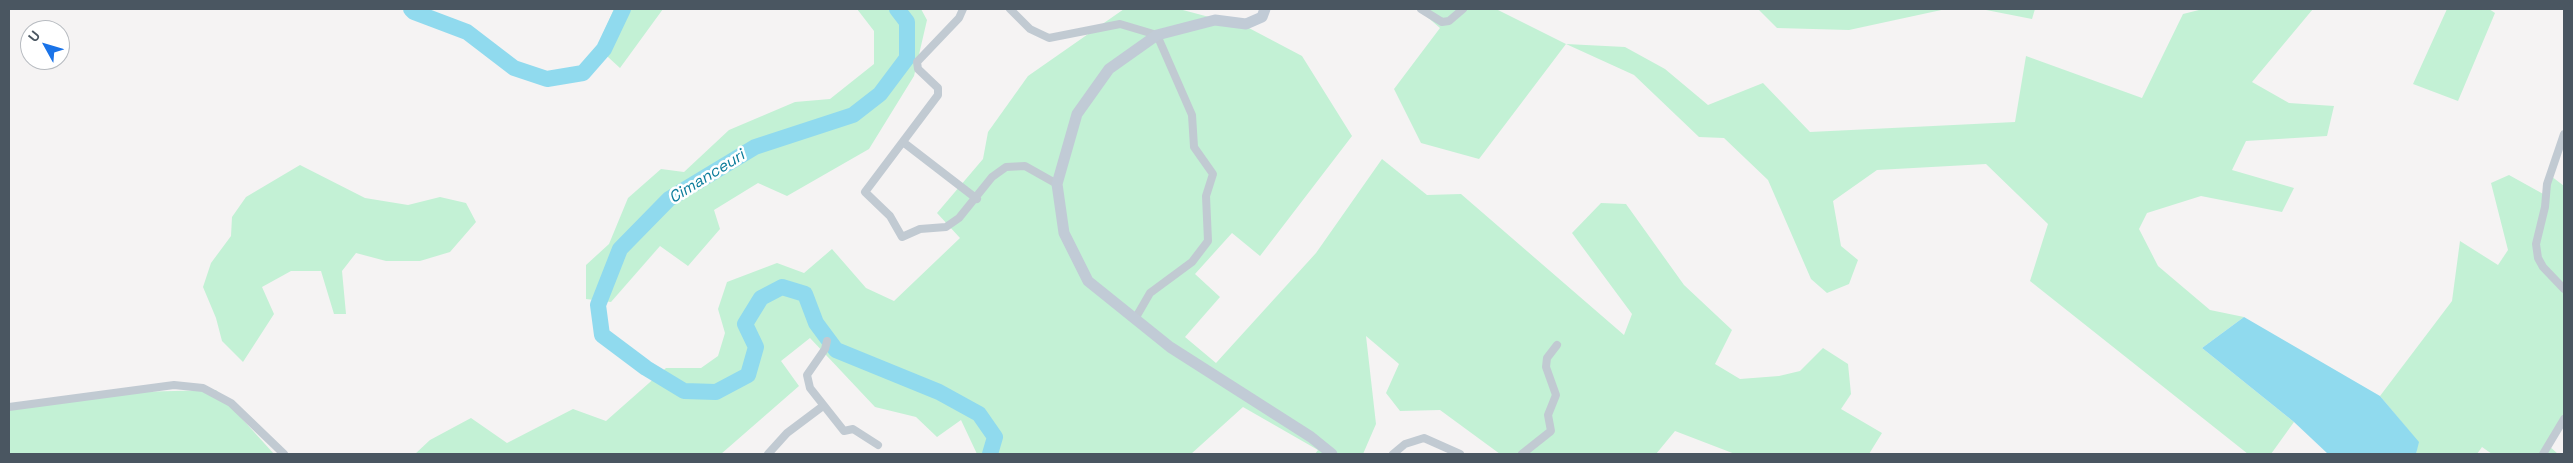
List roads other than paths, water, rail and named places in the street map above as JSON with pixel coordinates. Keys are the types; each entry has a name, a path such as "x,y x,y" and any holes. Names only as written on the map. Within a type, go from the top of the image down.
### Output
{"street":[{"path":"963,9 959,18 917,62 918,69 938,88 938,95 865,192 890,216 902,236 920,229 946,227 959,218 977,199 992,177 1006,167 1025,166 1057,184"},
{"path":"1010,9 1030,29 1049,38 1120,24 1157,35 1192,115 1194,147 1213,174 1206,196 1208,241 1192,262 1150,293 1135,319"},
{"path":"1265,9 1262,17 1246,24 1215,20 1157,35 1109,69 1077,114 1057,184 1064,233 1088,281 1170,348 1312,437 1332,454"},
{"path":"1421,9 1442,22 1449,21 1463,9"},
{"path":"2564,134 2547,184 2545,207 2536,244 2543,267 2564,289"},
{"path":"903,142 977,199"},
{"path":"827,341 825,349 807,375 810,388 844,432 852,429 878,445"},
{"path":"1522,454 1552,431 1548,415 1556,396 1546,367 1547,358 1557,345"},
{"path":"9,407 174,385 203,388 231,402 284,454"},
{"path":"768,454 787,433 823,406"},
{"path":"2543,454 2564,419"},
{"path":"1392,454 1405,444 1424,438 1460,454"}],"water":[{"path":"2244,317 2380,396 2419,442 2416,454 2328,454 2294,422 2202,348"}],"waterway":[{"name":"Cimanceuri","path":"411,9 414,12 467,32 514,68 547,79 583,73 604,49 623,9"},
{"name":"Cimanceuri","path":"897,9 907,22 907,58 880,94 853,115 755,147 669,199 620,249 598,305 602,335 646,368 684,391 716,392 748,375 756,347 745,324 761,298 782,287 805,294 816,323 836,350 939,392 979,414 995,437 990,454"}]}
